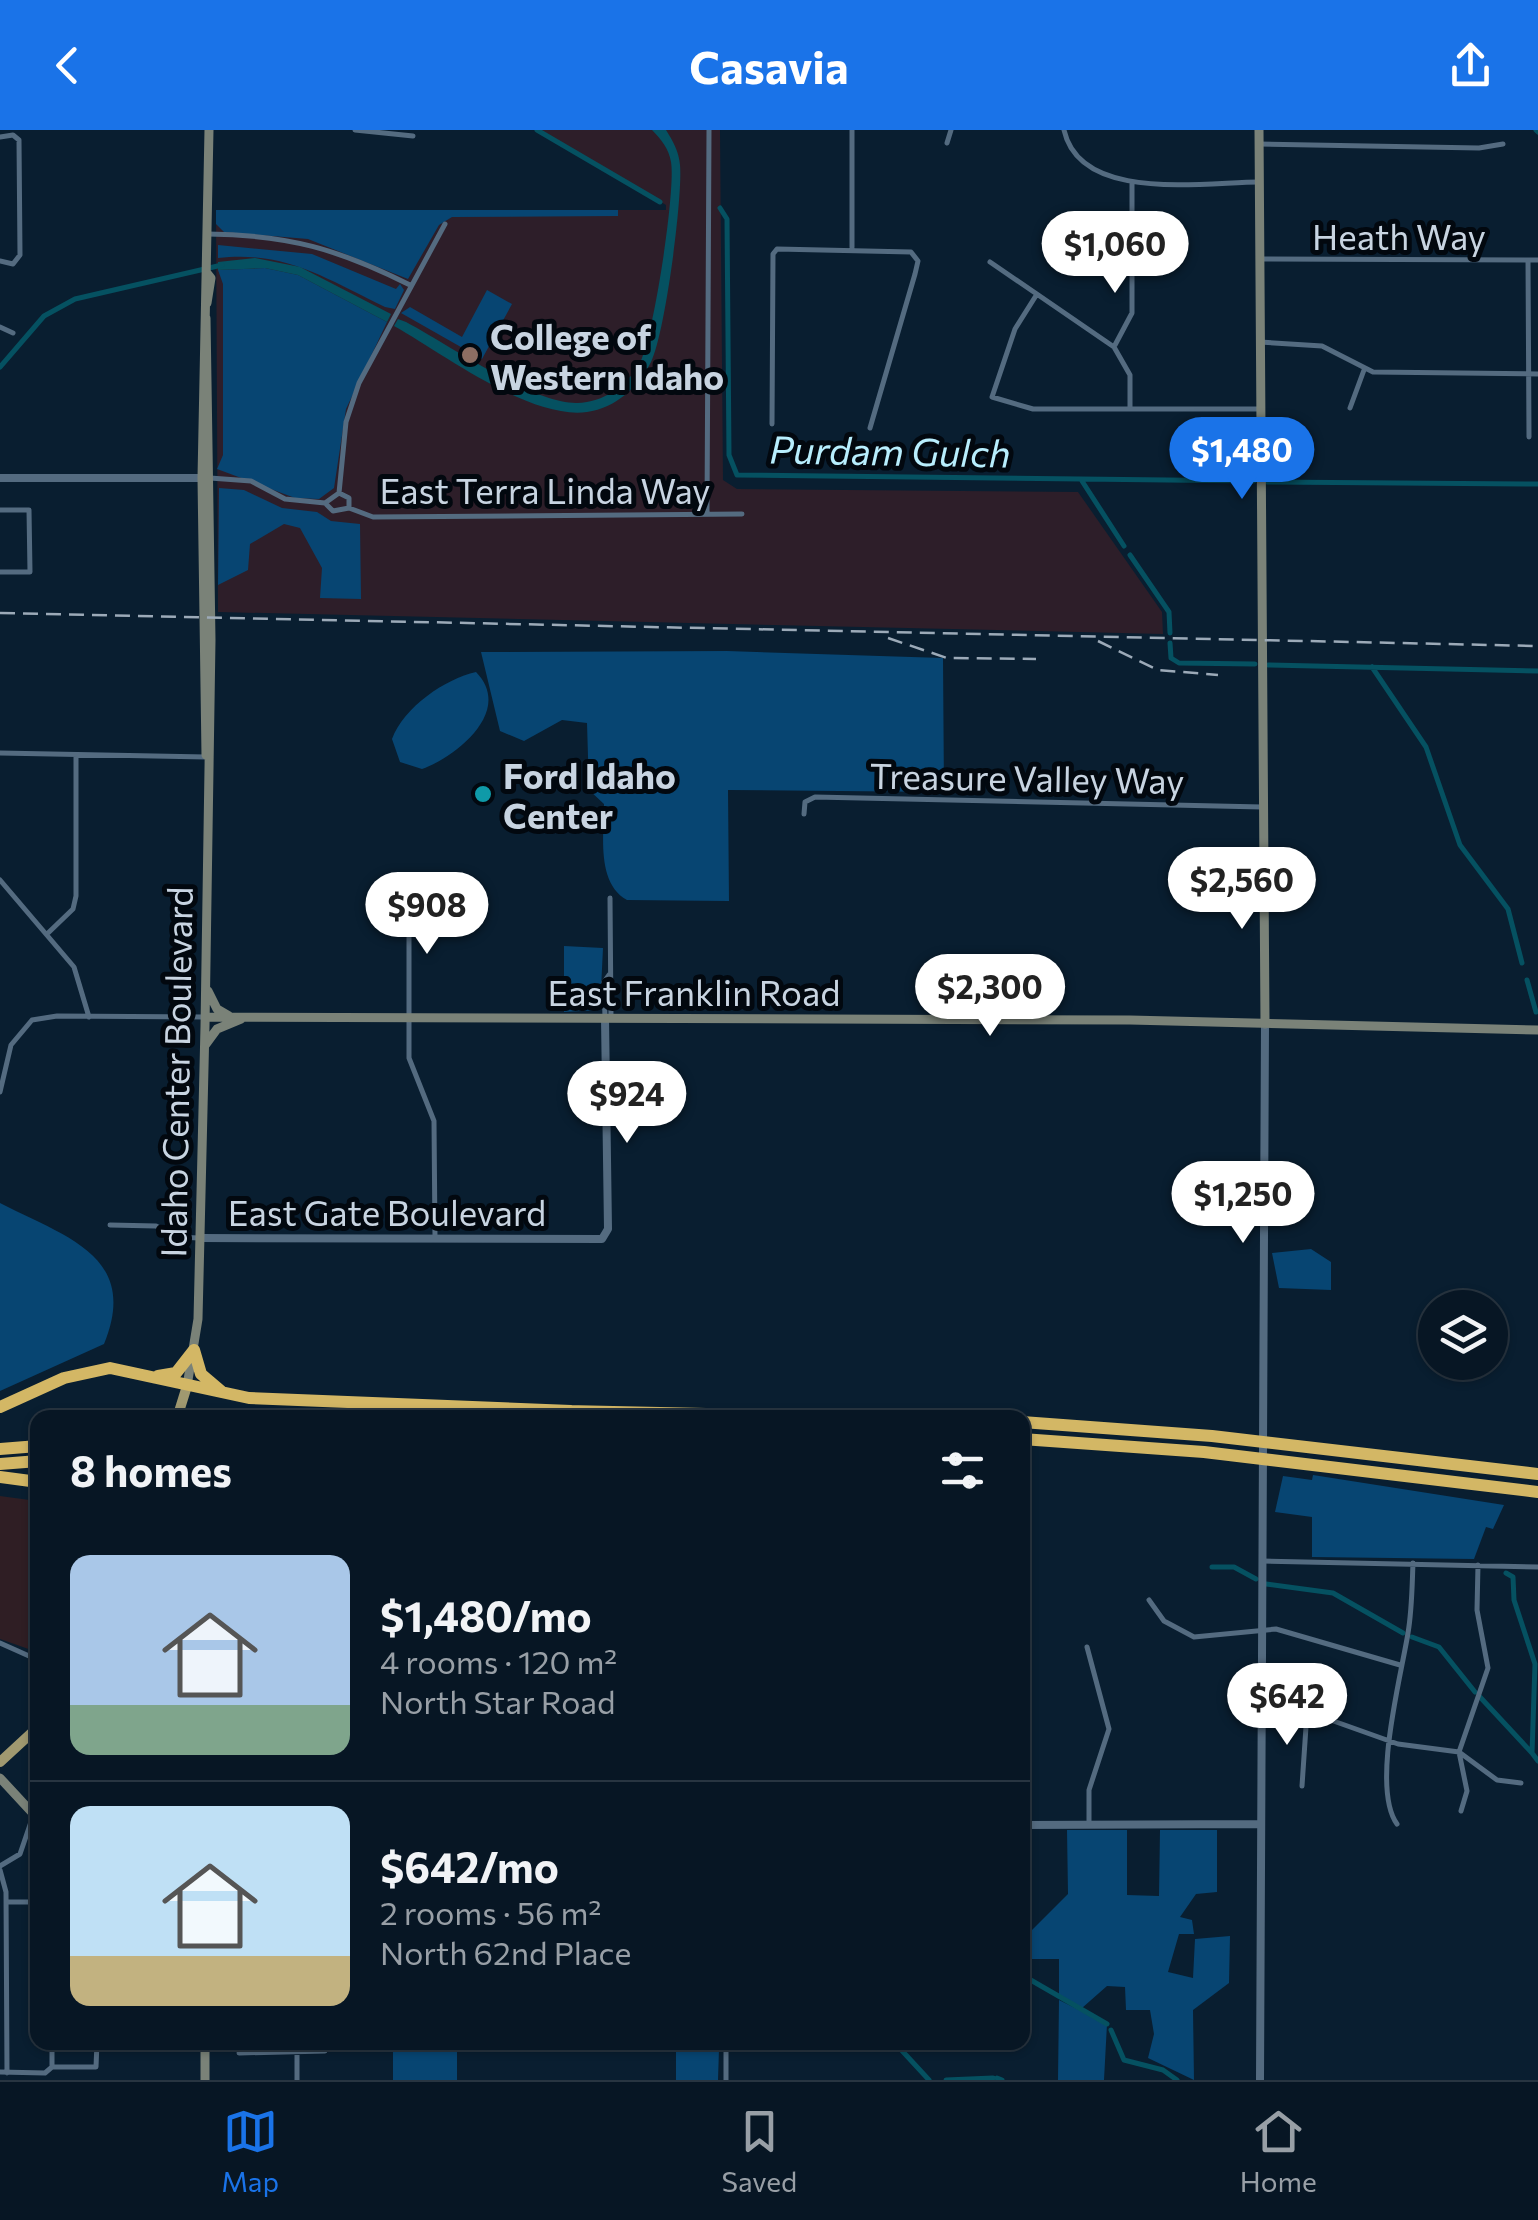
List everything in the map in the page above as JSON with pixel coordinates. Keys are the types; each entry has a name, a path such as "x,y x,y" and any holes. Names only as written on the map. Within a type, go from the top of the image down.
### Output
{"highway":[{"path":"155,1375 176,1373 194,1350"},
{"path":"194,1350 203,1378 228,1395"},
{"path":"0,1407 83,1371 110,1368 155,1375 228,1395 550,1410"},
{"path":"1030,1423 1212,1436 1538,1474"},
{"path":"1030,1440 1204,1452 1538,1492"},
{"path":"0,1449 30,1447"},
{"path":"0,1464 30,1462"},
{"path":"0,1478 30,1481"}],"main road":[{"name":"Idaho Center Boulevard","path":"187,1386 194,1350 200,1238 205,1017 209,130"},
{"path":"1259,130 1264,1024"},
{"path":"205,982 217,1009 238,1017"},
{"name":"East Franklin Road","path":"205,1017 1264,1024 1538,1030"},
{"path":"204,1046 216,1029 238,1017"},
{"path":"180,1410 187,1386"},
{"path":"0,1762 30,1734"},
{"path":"0,1778 30,1812"},
{"path":"204,2080 205,2050"}],"street":[{"path":"356,130 413,136"},
{"path":"707,514 709,130"},
{"path":"852,130 852,248"},
{"path":"947,144 951,130"},
{"path":"1064,130 1067,141 1085,163 1117,181 1259,182"},
{"path":"0,137 12,135 20,140 20,254 14,264 0,262"},
{"path":"1260,144 1479,148 1503,144"},
{"path":"1114,346 1132,313 1132,183"},
{"path":"0,478 250,481 285,500 325,503 338,493 346,422 359,383 445,224"},
{"path":"208,234 265,235 322,246 411,286"},
{"path":"772,424 773,254 783,246 911,252 918,260 870,428"},
{"name":"Heath Way","path":"1260,260 1538,260"},
{"path":"1528,260 1529,438"},
{"path":"990,262 1114,346 1130,375 1130,408"},
{"path":"1037,294 1015,329 992,397 1033,408 1260,409"},
{"path":"0,327 13,332"},
{"path":"1260,342 1322,346 1364,370 1538,374"},
{"path":"1350,408 1364,370"},
{"path":"338,493 349,498 350,508"},
{"name":"East Terra Linda Way","path":"325,503 332,512 350,508 374,517 742,514"},
{"path":"0,510 29,510 30,572 0,572"},
{"path":"0,752 206,757"},
{"path":"46,934 67,916 76,896 76,755"},
{"name":"Treasure Valley Way","path":"804,814 805,802 815,797 1262,806"},
{"path":"0,880 80,978 90,1017"},
{"path":"409,897 410,1063 434,1121 435,1239"},
{"path":"608,1021 604,982 609,975 610,898"},
{"name":"East Franklin Road","path":"0,1092 11,1045 24,1025 47,1017 205,1017"},
{"name":"East Gate Boulevard","path":"110,1224 156,1226 177,1237 200,1238 605,1237 608,1021"},
{"path":"1260,2080 1264,1024"},
{"path":"1263,1561 1538,1567"},
{"path":"1398,1824 1389,1802 1388,1741 1412,1612 1413,1563"},
{"path":"1461,1811 1467,1792 1458,1752 1488,1668 1477,1610 1478,1565"},
{"path":"1149,1600 1164,1621 1194,1636 1262,1629 1297,1634 1400,1665"},
{"path":"0,1644 30,1657"},
{"path":"1087,1647 1109,1729 1089,1790 1089,1824"},
{"path":"1261,1705 1307,1712 1388,1741 1458,1752 1497,1780 1521,1784"},
{"path":"1302,1786 1307,1712"},
{"path":"1030,1824 1261,1824"},
{"path":"30,1830 20,1854 0,1868 6,1902 4,2072 44,2077 52,2068 52,2050"},
{"path":"6,1902 30,1902"},
{"path":"52,2068 96,2066 97,2050"},
{"path":"726,2050 726,2080"},
{"path":"239,2053 325,2051"},
{"path":"297,2052 297,2080"}],"shaded area":[{"name":"College of Western Idaho","path":"538,130 720,130 723,480 737,489 1078,492 1162,612 1163,634 218,612 216,210 666,210 666,205"},
{"path":"652,130 666,130 678,156 676,234 656,347 646,371 625,395 587,412 540,406 488,382 394,326 398,319 406,322 515,384 559,401 587,402 620,386 639,365 645,351 667,232 671,162 664,144"},
{"path":"216,210 618,210 618,216 452,217 439,225 408,279 308,239 224,232 216,224"},
{"path":"218,245 312,254 396,289 400,284 404,290 395,309 385,307 285,263 264,258 218,258"},
{"path":"255,258 300,267 391,314 387,322 298,275 265,268 218,270 218,262"},
{"path":"265,268 298,275 387,322 346,409 334,488 319,499 295,498 217,469 223,455 223,284 218,270"},
{"path":"487,290 512,304 482,359 401,313 410,307 462,337"},
{"path":"219,488 244,490 282,508 317,512 331,521 360,524 361,599 320,598 322,568 300,528 284,524 250,544 248,570 218,585"},
{"path":"727,651 943,658 944,792 728,790 729,901 627,900 610,882 606,870 604,804 589,790 587,723 562,720 524,741 500,731 481,652"},
{"path":"476,672 486,687 488,702 475,731 449,755 422,769 400,762 392,739 406,716 439,688"},
{"path":"564,946 603,948 600,1010 564,1012"},
{"path":"0,1203 71,1239 90,1253 104,1270 112,1290 113,1314 104,1344 0,1391"},
{"path":"1311,1249 1331,1262 1331,1290 1279,1288 1272,1253"},
{"path":"1313,1475 1504,1505 1493,1529 1486,1527 1474,1559 1312,1557 1312,1517 1275,1512 1283,1476 1312,1480"},
{"path":"0,1496 30,1500 30,1650 0,1639"},
{"path":"1067,1830 1127,1830 1127,1895 1159,1896 1160,1830 1217,1830 1217,1892 1196,1894 1180,1917 1192,1920 1194,1934 1179,1934 1168,1972 1193,1978 1195,1939 1230,1936 1229,1983 1193,2010 1194,2080 1148,2058 1154,2034 1150,2010 1126,2010 1125,1987 1107,1986 1082,2008 1059,1996 1059,1959 1030,1959 1030,1932 1068,1894"},
{"path":"1059,2000 1107,2024 1104,2080 1058,2080"},
{"path":"393,2050 457,2050 457,2080 393,2080"},
{"path":"676,2050 719,2050 718,2080 676,2080"}],"waterway":[{"name":"Purdam Gulch","path":"537,130 660,202"},
{"name":"Purdam Gulch","path":"720,208 727,219 729,455 737,475 1254,481"},
{"path":"0,367 44,316 75,299 222,265"},
{"path":"1082,481 1124,546"},
{"name":"Purdam Gulch","path":"1267,482 1538,484"},
{"path":"1130,555 1169,612 1170,633"},
{"path":"1170,643 1171,658 1179,663 1255,664"},
{"path":"1268,665 1538,671"},
{"path":"1372,667 1426,747 1460,845 1508,909 1522,963"},
{"path":"1527,980 1536,1012"},
{"path":"1212,1567 1234,1567 1256,1579"},
{"path":"1506,1573 1513,1577 1514,1600 1535,1664 1532,1753 1538,1761"},
{"path":"1266,1584 1333,1593 1403,1633"},
{"path":"1412,1637 1439,1647 1475,1692"},
{"path":"1480,1697 1532,1753"},
{"path":"1030,1980 1107,2024"},
{"path":"1111,2030 1124,2060 1163,2070 1177,2080"},
{"path":"901,2050 929,2080"},
{"path":"946,2080 993,2078"},
{"path":"997,2078 1002,2080"}],"railway":[{"path":"0,613 1538,646"},
{"path":"888,638 947,658 1036,659"},
{"path":"1098,641 1158,670 1218,675"}],"place":[{"name":"College of Western Idaho","path":"470,355"},
{"name":"Ford Idaho Center","path":"483,794"}]}
